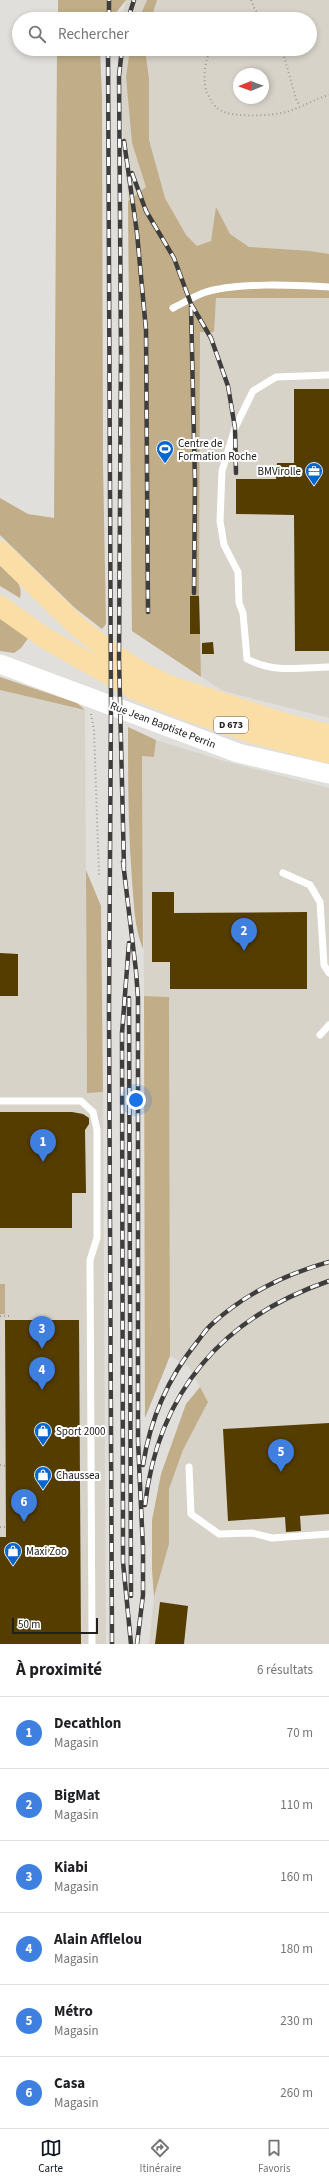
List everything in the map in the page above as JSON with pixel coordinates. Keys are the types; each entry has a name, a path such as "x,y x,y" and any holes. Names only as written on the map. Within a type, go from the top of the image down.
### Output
{"main road":[{"path":"0,551 77,626 110,652 143,673 166,685 286,724 329,735"},
{"name":"D 673","path":"0,606 45,638 135,689 181,708 253,733 329,753"},
{"name":"Rue Jean Baptiste Perrin","path":"0,664 238,753 329,774"}],"lane":[{"path":"173,308 204,293 230,288 265,286 329,287"},
{"path":"329,375 276,377 254,391 235,428 222,471 220,521 224,545 238,572 239,603 243,613 247,659 262,666 282,668 329,667"},
{"path":"283,873 310,885 320,902 324,965 329,973"},
{"path":"320,1035 329,1025"},
{"path":"0,1101 81,1101 93,1112 97,1130 96,1238 90,1260 92,1644"},
{"path":"189,1467 190,1514 219,1534 252,1533 272,1538 329,1534"}],"path":[{"path":"251,0 257,12"},
{"path":"208,56 205,88 213,105 221,112 248,116 287,112 329,95"},
{"path":"284,56 296,99 300,106"},
{"path":"89,697 94,730 99,875"},
{"path":"0,1316 11,1316"},
{"path":"0,1465 6,1466"},
{"path":"0,1527 6,1527"}],"shaded area":[{"path":"58,0 126,0 117,12 58,12"},
{"path":"126,0 329,0 329,718 223,691 132,631 128,201 118,56 317,56 317,12 123,12"},
{"path":"147,0 157,0 153,12 142,12"},
{"path":"57,56 100,56 102,96 103,464 106,624 102,629 75,608 0,535 0,498 28,514 54,518"},
{"name":"Centre de Formation Roche","path":"129,56 146,56 149,79 149,140 165,198 186,235 197,246 211,241 216,207 230,234 249,247 310,251 329,254 329,298 216,298 214,332 200,332 199,596 201,677 132,631 128,201 146,187 132,143 126,77"},
{"path":"0,563 12,574 18,583 21,593 20,598 0,586"},
{"path":"0,616 29,637 21,648 14,653 0,651"},
{"path":"0,677 77,703 85,710 0,690"},
{"path":"0,690 85,710 87,1092 103,1092 106,1644 0,1644"},
{"path":"128,727 156,740 154,757 142,756 143,949 135,915 131,861 128,804"},
{"path":"156,740 224,761 329,788 329,1644 149,1644 154,1597 169,1544 169,1489 183,1450 208,1402 189,1367 170,1356 169,997 144,996 142,755 154,757"},
{"path":"86,870 101,906 103,1092 87,1093"},
{"path":"144,996 169,997 170,1356 145,1418"},
{"path":"0,1284 5,1284 5,1314 0,1314"},
{"path":"200,1387 208,1402 183,1450 169,1489 169,1544 154,1597 152,1570 152,1520 161,1474 186,1404"}],"building":[{"path":"294,389 329,389 329,651 295,651 294,515 236,514 236,479 276,479 277,463 294,463"},
{"path":"190,596 199,596 200,634 190,634"},
{"path":"213,642 214,654 202,654 202,643"},
{"path":"152,892 174,892 174,913 307,912 307,989 170,989 170,962 152,962"},
{"path":"0,953 18,954 18,996 0,996"},
{"path":"0,1112 72,1112 83,1114 89,1118 89,1124 85,1130 86,1193 72,1193 72,1228 0,1228"},
{"path":"5,1320 79,1320 81,1644 0,1644 0,1537 6,1537"},
{"path":"329,1423 329,1514 300,1516 301,1531 286,1532 285,1517 228,1521 223,1429"},
{"path":"160,1602 188,1606 184,1644 155,1644"}],"railway":[{"path":"109,0 109,12"},
{"path":"130,12 134,0"},
{"path":"108,56 111,706 109,1010 112,1644"},
{"path":"121,56 119,76 121,354 119,658 124,867"},
{"path":"124,141 137,233 146,330 148,612"},
{"path":"132,173 146,211 174,258 191,304 211,338 228,386 235,428 236,473"},
{"path":"191,307 195,483 194,593"},
{"path":"123,862 138,998 138,1441 143,1549"},
{"path":"129,943 122,1033 123,1562 131,1644"},
{"path":"129,998 131,1596"},
{"path":"143,1465 150,1432 169,1385 177,1370 208,1328 239,1303 267,1286 297,1272 329,1262"},
{"path":"145,1505 152,1464 164,1427 181,1394 202,1364 228,1338 257,1315 291,1296 329,1281"},
{"path":"137,1644 143,1595 143,1545"}],"place":[{"name":"Centre de Formation Roche","path":"165,464"},
{"name":"BMVirolle","path":"314,486"},
{"name":"BigMat","path":"244,951"},
{"name":"Decathlon","path":"43,1162"},
{"name":"Kiabi","path":"42,1349"},
{"name":"Alain Afflelou","path":"42,1390"},
{"name":"Sport 2000","path":"43,1446"},
{"name":"Métro","path":"281,1472"},
{"name":"Chaussea","path":"43,1490"},
{"name":"Casa","path":"24,1522"},
{"name":"Maxi Zoo","path":"13,1566"}]}
